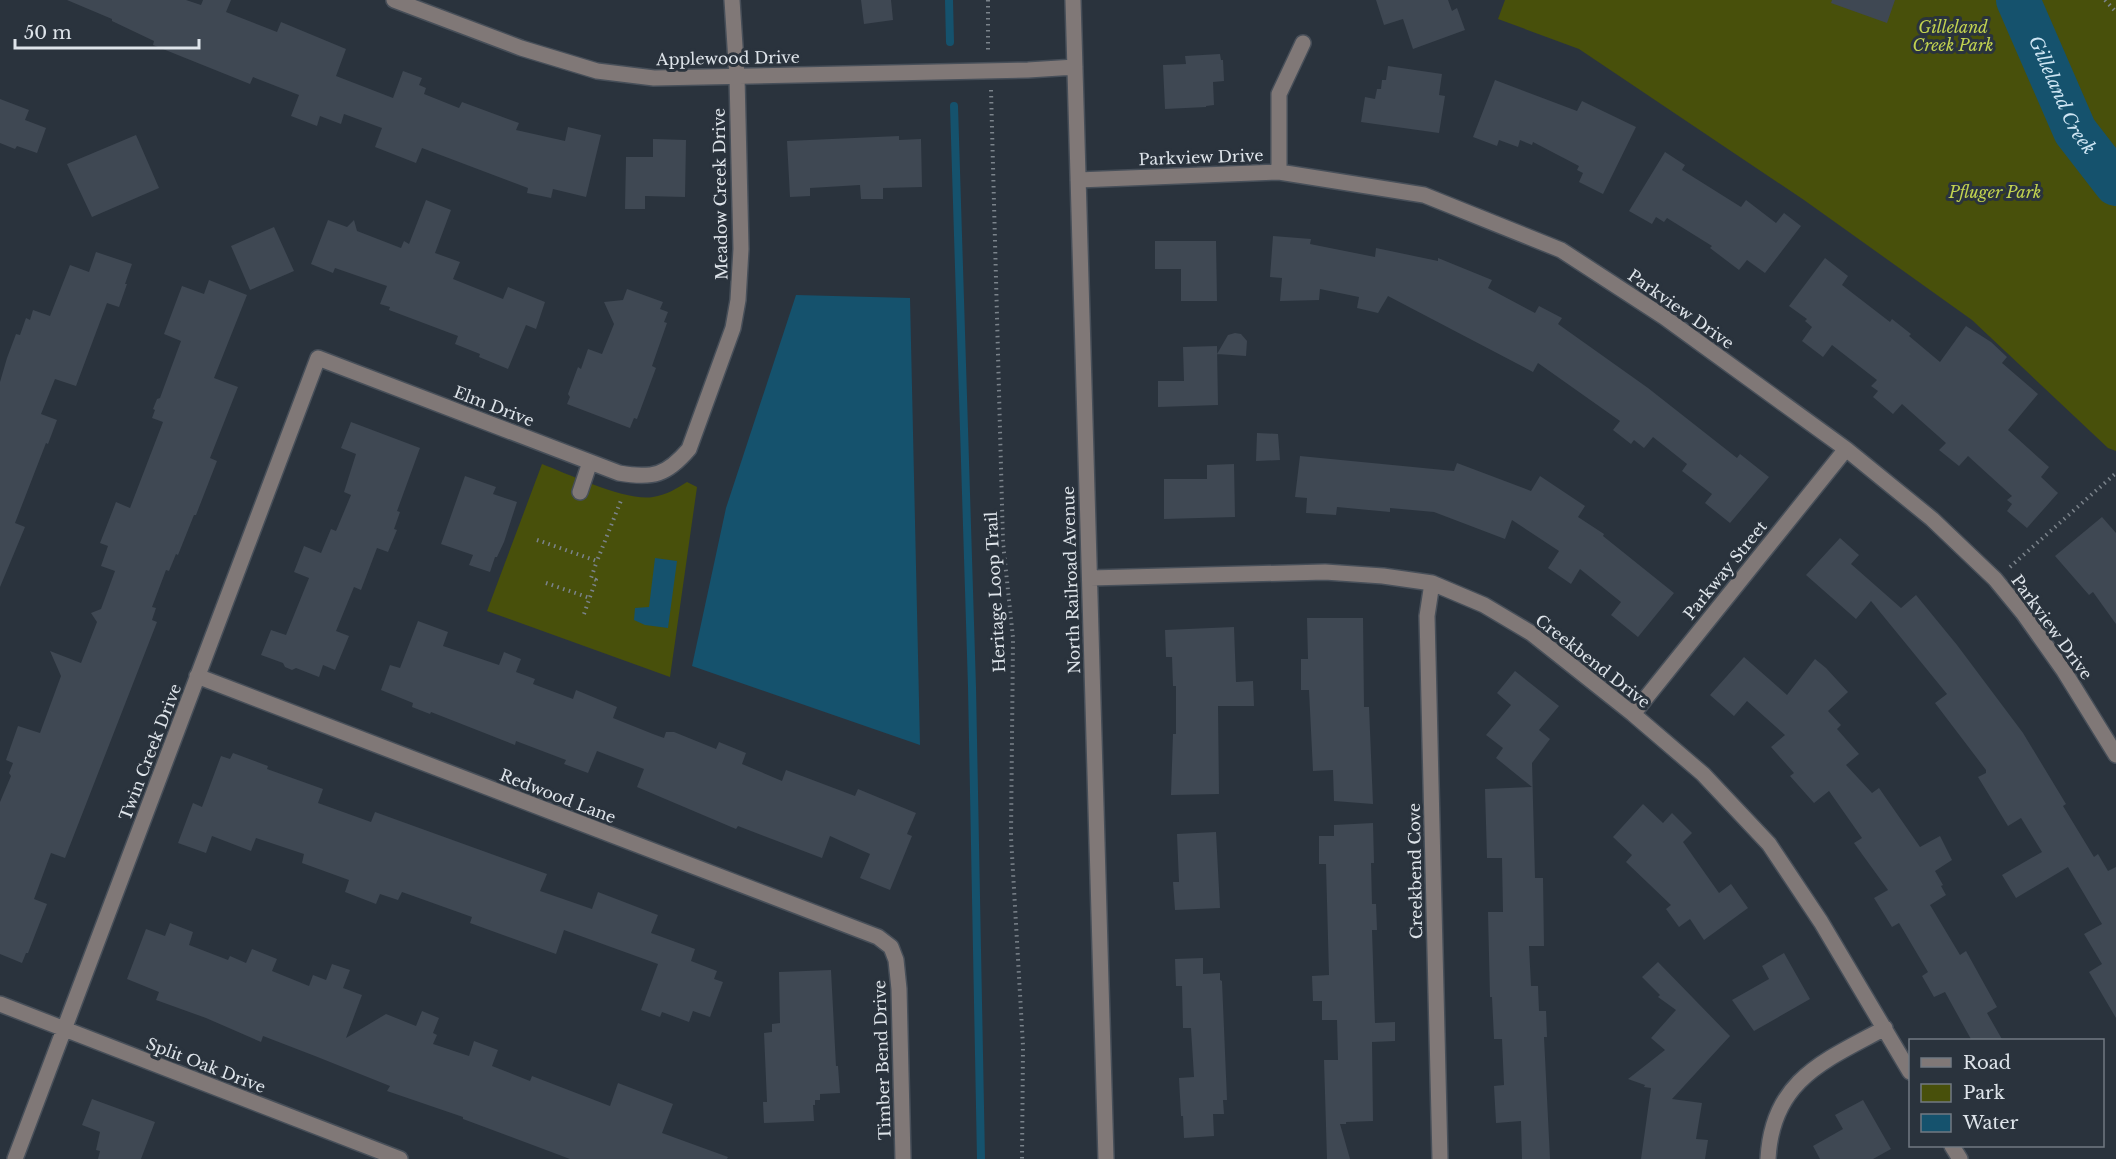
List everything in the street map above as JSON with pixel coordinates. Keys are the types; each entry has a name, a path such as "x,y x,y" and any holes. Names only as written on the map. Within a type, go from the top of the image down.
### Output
{"street":[{"name":"Applewood Drive","path":"394,0 521,48 597,70 654,78 1075,67"},
{"name":"Meadow Creek Drive","path":"660,474 676,464 689,449 733,328 738,300 741,249 737,77 732,0"},
{"name":"North Railroad Avenue","path":"1073,0 1106,1159"},
{"path":"1279,172 1279,94 1303,43"},
{"name":"Parkview Drive","path":"1078,180 1279,172 1424,195 1561,250 1664,317 1846,449 1932,519 1995,579 2064,671 2116,755"},
{"name":"Elm Drive","path":"318,358 619,473 640,477 660,474"},
{"name":"Twin Creek Drive","path":"15,1159 318,358"},
{"name":"Parkway Street","path":"1632,714 1846,449"},
{"path":"580,492 590,462"},
{"name":"Creekbend Drive","path":"1090,578 1325,572 1383,576 1432,583 1484,605 1531,633 1703,774 1769,844 1821,922 1909,1069"},
{"name":"Creekbend Cove","path":"1432,583 1427,616 1440,1159"},
{"name":"Redwood Lane","path":"197,676 878,937 891,947 896,960"},
{"name":"Timber Bend Drive","path":"896,960 899,989 903,1159"},
{"name":"Split Oak Drive","path":"0,1004 391,1158"},
{"path":"1768,1159 1773,1126 1782,1102 1795,1084 1826,1060 1885,1028"}],"path":[{"path":"988,0 988,49"},
{"path":"2105,0 2116,12"},
{"name":"Heritage Loop Trail","path":"992,94 1003,532 1013,638 1011,837 1023,1046 1022,1159"},
{"path":"2010,567 2116,473"},
{"path":"584,614 596,580 591,578 622,498"},
{"path":"537,540 597,561"},
{"path":"546,583 590,598"}],"green space":[{"name":"Pfluger Park","path":"1505,0 2116,0 2116,451 2108,448 1972,320 1804,200 1579,49 1498,19"},
{"path":"542,464 598,486 642,497 662,495 687,482 697,487 670,677 487,611"}],"water":[{"path":"796,295 910,298 920,745 692,666 726,508"},
{"path":"655,558 677,561 668,628 645,625 634,620 635,608 649,607"}],"building":[{"path":"67,0 186,0 201,5 203,0 231,0 226,12 277,32 281,22 346,49 336,76 393,98 403,71 422,78 419,85 426,88 424,94 459,108 462,102 519,123 516,130 565,141 568,127 601,135 586,197 553,189 551,198 527,193 528,188 422,148 416,163 375,147 382,128 344,114 341,124 320,116 317,126 291,116 299,95 253,77 250,84 153,45 154,41 112,19"},
{"path":"861,0 891,0 893,20 864,24"},
{"path":"1376,0 1448,0 1452,11 1457,8 1465,30 1413,49 1403,19 1384,25"},
{"path":"1832,0 1895,0 1887,23 1831,3"},
{"path":"1220,54 1223,60 1224,81 1213,82 1214,105 1165,109 1163,65 1186,64 1185,56"},
{"path":"1388,66 1442,74 1439,95 1445,96 1439,133 1361,122 1365,97 1375,99 1377,89 1381,89 1382,80 1386,80"},
{"path":"1495,80 1577,111 1582,101 1636,127 1603,194 1579,182 1583,173 1577,170 1579,166 1533,142 1532,145 1520,140 1518,147 1499,140 1497,146 1473,137"},
{"path":"0,99 29,110 25,120 46,128 37,153 17,146 15,149 0,143"},
{"path":"136,135 159,188 92,217 67,164"},
{"path":"899,136 899,140 921,139 922,187 883,188 883,199 861,199 860,185 810,188 810,196 790,197 787,141"},
{"path":"653,139 686,140 685,197 645,196 645,209 625,209 626,157 653,157"},
{"path":"1665,152 1685,165 1682,170 1741,207 1746,200 1776,223 1784,213 1801,226 1765,273 1747,260 1739,270 1710,248 1712,246 1667,218 1664,222 1656,217 1652,224 1629,211"},
{"path":"426,200 451,210 435,253 460,262 453,279 503,299 508,287 545,302 536,329 526,325 508,369 455,344 458,336 389,310 390,307 380,304 387,286 335,268 333,273 311,264 328,220 347,227 354,220 357,231 401,248 404,241 409,244"},
{"path":"274,227 294,271 250,290 231,246"},
{"path":"1273,236 1311,239 1310,244 1375,257 1376,248 1438,261 1438,258 1492,280 1488,288 1535,313 1539,306 1562,318 1558,324 1648,388 1737,458 1740,454 1769,477 1730,523 1705,503 1712,494 1682,471 1687,464 1653,437 1644,448 1634,440 1631,444 1613,430 1620,421 1538,363 1533,372 1388,296 1378,313 1357,308 1359,297 1320,289 1319,300 1280,301 1282,278 1270,277"},
{"path":"1155,241 1216,241 1217,301 1181,301 1181,269 1155,269"},
{"path":"96,252 132,264 125,284 127,284 119,307 107,303 76,386 55,379 41,414 57,420 15,523 25,527 0,587 0,382 16,334 20,335 26,318 30,320 33,310 50,316 70,265 89,272"},
{"path":"1825,258 1848,276 1842,285 1890,322 1892,319 1940,362 1966,326 1991,342 2007,357 2002,363 2038,394 2008,430 2049,467 2041,477 2058,493 2027,528 2007,511 2012,504 2007,500 2012,496 1968,456 1959,466 1939,450 1946,443 1902,404 1893,414 1873,397 1878,391 1871,386 1877,380 1832,345 1823,357 1802,341 1812,327 1805,321 1807,319 1789,306"},
{"path":"209,280 247,295 214,378 238,387 210,458 217,461 178,555 176,554 169,571 166,570 152,607 156,608 152,620 157,622 65,858 51,853 34,899 47,904 22,963 0,954 0,802 11,776 9,773 13,763 6,760 18,726 40,733 61,676 50,651 81,663 97,622 91,613 101,609 115,571 101,566 108,546 100,543 116,502 130,508 163,422 152,418 155,410 153,409 157,399 160,398 181,341 164,334 182,286 204,294"},
{"path":"627,289 663,302 660,309 668,312 664,322 667,323 652,366 656,368 637,419 634,418 630,428 567,404 570,397 568,394 578,367 581,369 588,349 602,354 614,324 604,302 623,300"},
{"path":"1241,334 1247,341 1246,356 1217,354 1228,335"},
{"path":"1217,346 1218,405 1158,407 1158,381 1184,381 1183,347"},
{"path":"351,422 420,448 397,511 400,512 394,529 397,530 388,552 377,548 361,590 354,587 336,631 349,636 335,670 323,665 319,677 296,668 292,670 285,667 283,663 261,655 271,630 286,635 309,578 294,572 304,546 321,553 331,529 336,531 351,495 344,492 356,454 341,448"},
{"path":"1257,433 1278,434 1280,460 1256,461"},
{"path":"1300,456 1454,471 1457,463 1531,491 1540,476 1585,506 1578,517 1604,534 1603,536 1674,593 1638,637 1611,615 1621,602 1580,569 1571,584 1548,568 1559,551 1512,520 1505,539 1434,512 1390,508 1390,512 1337,507 1336,515 1306,513 1307,498 1295,497"},
{"path":"1234,464 1235,517 1164,519 1164,479 1207,479 1207,465"},
{"path":"465,476 496,487 493,494 517,502 504,542 495,557 490,572 469,565 473,555 441,544"},
{"path":"2102,517 2116,533 2116,624 2093,592 2089,595 2055,556"},
{"path":"1840,538 1859,555 1851,564 1901,608 1916,595 2023,733 2066,804 2063,806 2094,857 2098,854 2108,871 2116,867 2116,1018 2089,972 2102,964 2084,934 2102,924 2068,867 2016,898 2002,875 2042,852 2021,818 2008,826 1978,777 1986,773 1986,770 1935,703 1947,694 1871,601 1856,619 1806,575"},
{"path":"1307,618 1363,618 1364,707 1369,707 1373,804 1334,801 1333,770 1313,771 1309,690 1301,690 1301,659 1308,659"},
{"path":"418,621 448,632 443,646 499,665 504,652 521,659 516,672 535,679 533,684 573,699 576,690 617,707 613,718 653,734 664,738 666,732 674,732 716,749 719,742 746,753 742,764 782,781 786,770 855,796 858,789 916,813 907,834 912,836 890,890 860,878 870,854 830,836 822,858 738,826 736,829 637,787 644,769 597,751 588,773 564,764 566,760 516,741 515,745 431,712 430,714 412,707 413,703 381,690 390,665 400,668"},
{"path":"1234,627 1236,682 1253,681 1254,706 1218,706 1219,794 1171,795 1173,734 1176,734 1176,686 1173,686 1172,657 1166,657 1165,630"},
{"path":"1744,657 1787,695 1815,659 1848,692 1828,711 1841,725 1837,729 1859,754 1846,765 1872,793 1879,788 1920,847 1940,836 1952,860 1935,871 1946,895 1930,905 1960,955 1966,951 1997,1007 1987,1013 2002,1039 1971,1039 1945,992 1934,997 1922,976 1928,972 1899,923 1892,927 1874,898 1888,890 1854,843 1862,838 1829,791 1814,803 1790,776 1794,773 1771,747 1785,735 1747,701 1734,716 1710,695"},
{"path":"1515,671 1559,706 1539,730 1550,739 1532,763 1535,878 1543,878 1544,946 1529,946 1531,986 1538,986 1539,1011 1546,1011 1547,1037 1544,1037 1550,1159 1522,1159 1521,1121 1496,1123 1494,1086 1504,1085 1502,1039 1494,1039 1492,997 1490,997 1488,912 1503,912 1502,858 1487,858 1485,789 1532,787 1496,758 1503,748 1486,735 1511,705 1497,693"},
{"path":"233,753 268,766 267,769 323,789 318,803 371,822 375,812 547,874 540,891 592,909 598,892 658,915 651,933 695,949 691,961 717,971 714,979 723,982 710,1017 693,1011 689,1022 662,1012 660,1017 641,1010 658,964 564,930 556,954 470,923 472,917 402,892 398,900 380,894 376,904 345,892 349,880 302,863 304,854 256,838 251,851 212,836 206,853 178,843 193,803 202,807 221,756 230,759"},
{"path":"1643,804 1663,823 1672,813 1692,833 1683,842 1719,893 1731,884 1748,908 1704,940 1690,919 1679,927 1666,909 1671,905 1626,862 1632,855 1613,837"},
{"path":"1373,823 1372,904 1376,904 1377,930 1372,930 1375,1023 1395,1022 1395,1041 1372,1042 1373,1121 1340,1124 1350,1159 1327,1159 1324,1060 1338,1060 1337,1020 1322,1020 1322,1001 1313,1001 1312,976 1329,975 1326,864 1319,864 1319,836 1334,836 1334,825"},
{"path":"1216,832 1220,908 1175,910 1173,882 1179,882 1177,834"},
{"path":"170,923 193,932 189,945 228,960 230,956 246,963 252,949 277,959 272,971 309,986 313,975 326,980 332,964 350,970 343,988 362,995 346,1038 386,1014 416,1026 422,1011 439,1018 433,1033 437,1035 433,1044 469,1056 474,1041 498,1050 492,1066 530,1081 532,1076 610,1106 618,1083 673,1104 662,1133 728,1157 727,1159 570,1159 463,1119 463,1117 387,1091 390,1086 263,1036 261,1042 206,1018 156,1000 159,992 127,979 146,929 165,936"},
{"path":"1784,953 1810,999 1754,1031 1732,1000 1769,979 1762,966"},
{"path":"1203,958 1203,974 1220,973 1222,981 1227,1100 1223,1100 1224,1114 1213,1114 1214,1136 1184,1138 1179,1078 1194,1077 1191,1028 1183,1028 1182,986 1176,986 1175,959"},
{"path":"1658,962 1730,1036 1672,1099 1702,1103 1696,1139 1708,1140 1705,1159 1641,1159 1651,1088 1628,1079 1665,1050 1651,1038 1676,1010 1658,997 1660,995 1642,977"},
{"path":"831,970 836,1066 838,1066 840,1093 820,1094 820,1100 815,1100 815,1105 813,1105 814,1121 764,1123 763,1102 767,1102 764,1033 772,1032 772,1024 780,1023 779,972"},
{"path":"92,1099 155,1122 141,1159 98,1159 100,1151 96,1150 100,1132 82,1125"},
{"path":"1863,1100 1891,1149 1873,1159 1820,1159 1813,1146 1843,1129 1835,1115"}],"waterway":[{"path":"949,0 950,42"},
{"name":"Gilleland Creek","path":"2018,0 2075,131 2116,184"},
{"path":"954,106 972,687 981,1159"}],"park label":[{"name":"Gilleland Creek Park","path":"1953,36"}]}
